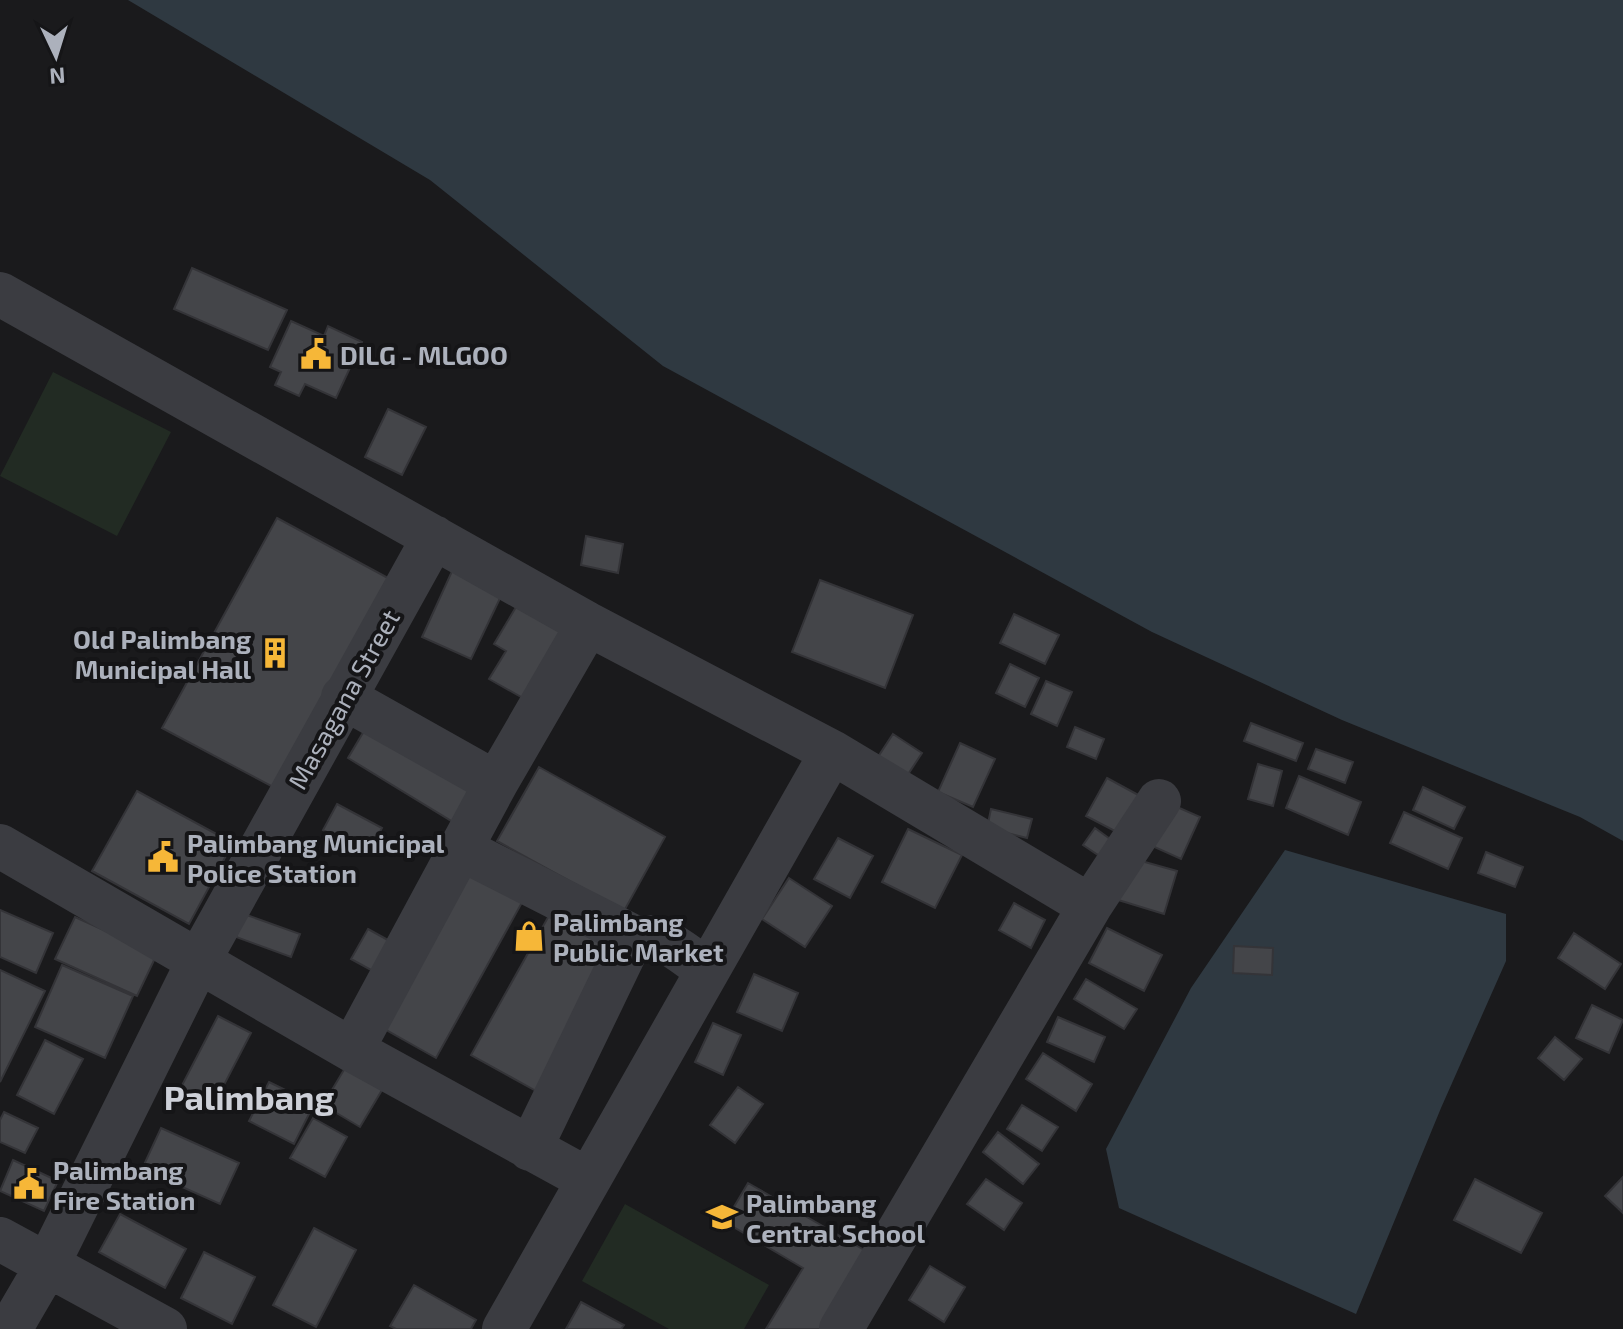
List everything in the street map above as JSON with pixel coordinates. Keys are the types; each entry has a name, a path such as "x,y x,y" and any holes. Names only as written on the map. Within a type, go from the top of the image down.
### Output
{"street":[{"path":"0,294 588,624 832,752 1090,906"},
{"name":"Masagana Street","path":"10,1329 48,1264 199,960 434,537"},
{"path":"352,1050 496,783 588,624"},
{"path":"343,697 496,783"},
{"path":"504,1329 832,752"},
{"path":"841,1329 1090,906 1159,801"},
{"path":"0,846 352,1050 587,1179"},
{"path":"461,849 636,938 659,939 707,970"},
{"path":"530,1149 629,944 636,938"},
{"path":"0,1239 165,1329"}],"shaded area":[{"path":"128,0 1623,0 1623,841 1580,817 1342,720 1152,632 663,366 430,180"},
{"path":"53,372 171,432 117,536 0,476"},
{"path":"1285,850 1506,914 1506,961 1356,1314 1119,1208 1106,1149 1191,988"},
{"path":"625,1204 769,1285 744,1329 669,1329 582,1281"}],"building":[{"path":"192,268 287,310 268,350 174,309"},
{"name":"DILG - MLGOO","path":"291,321 324,336 328,326 362,342 336,398 305,384 299,396 275,385 281,372 270,367"},
{"path":"388,409 426,427 402,475 365,457"},
{"name":"Old Palimbang Municipal Hall","path":"277,518 388,578 273,787 162,728"},
{"path":"586,536 623,544 618,573 581,565"},
{"path":"453,569 503,592 471,659 422,637"},
{"path":"820,580 913,615 885,688 792,652"},
{"path":"516,607 568,636 530,702 489,679 506,651 494,644"},
{"path":"1014,614 1059,635 1045,664 1000,643"},
{"path":"1010,664 1039,678 1025,707 996,693"},
{"path":"1046,681 1072,692 1057,726 1031,714"},
{"path":"1251,723 1303,743 1296,761 1244,741"},
{"path":"367,726 477,793 458,825 348,758"},
{"path":"1075,727 1104,739 1096,759 1067,747"},
{"path":"893,734 922,753 903,782 874,763"},
{"path":"960,743 995,759 973,807 938,792"},
{"path":"1316,749 1353,762 1345,783 1308,769"},
{"path":"1258,764 1282,771 1273,806 1248,799"},
{"path":"539,767 665,837 624,911 497,841"},
{"path":"1299,776 1361,802 1348,835 1286,808"},
{"path":"1107,778 1153,803 1132,840 1086,816"},
{"path":"1423,787 1465,807 1454,829 1413,810"},
{"name":"Palimbang Municipal Police Station","path":"137,791 233,843 189,924 92,871"},
{"path":"1168,803 1200,817 1181,859 1150,845"},
{"path":"337,804 382,828 368,854 323,830"},
{"path":"991,809 1032,819 1027,838 987,828"},
{"path":"1404,812 1462,838 1448,869 1390,843"},
{"path":"1095,828 1121,847 1110,863 1083,845"},
{"path":"908,829 962,855 935,908 882,882"},
{"path":"838,838 873,856 850,898 814,879"},
{"path":"1486,852 1523,867 1515,887 1478,873"},
{"path":"1127,857 1177,871 1164,914 1115,899"},
{"path":"470,867 525,897 436,1058 381,1027"},
{"path":"789,878 832,906 805,947 762,919"},
{"path":"556,903 621,940 536,1091 471,1055"},
{"path":"1014,903 1045,920 1031,948 999,930"},
{"path":"0,910 53,933 36,973 0,957"},
{"path":"244,914 300,934 291,957 236,937"},
{"path":"75,917 157,954 137,996 55,959"},
{"path":"1107,928 1162,955 1144,991 1089,963"},
{"path":"368,929 397,945 380,975 351,959"},
{"path":"1574,933 1621,964 1605,989 1558,958"},
{"path":"1234,946 1273,948 1272,975 1233,973"},
{"path":"62,965 133,996 105,1058 35,1027"},
{"path":"0,970 45,991 0,1082"},
{"path":"754,974 798,993 782,1031 737,1012"},
{"path":"1086,979 1137,1009 1124,1029 1074,999"},
{"path":"1592,1005 1623,1020 1609,1053 1576,1038"},
{"path":"218,1016 251,1033 212,1108 179,1091"},
{"path":"1058,1017 1105,1037 1094,1062 1047,1042"},
{"path":"713,1023 741,1035 723,1075 695,1062"},
{"path":"1555,1037 1582,1059 1564,1080 1538,1058"},
{"path":"45,1040 83,1059 54,1114 17,1095"},
{"path":"1043,1053 1092,1084 1076,1111 1026,1079"},
{"path":"345,1068 382,1090 360,1127 323,1105"},
{"path":"269,1082 314,1104 294,1144 249,1121"},
{"path":"738,1087 763,1104 735,1143 710,1125"},
{"path":"1022,1105 1058,1127 1042,1151 1007,1129"},
{"path":"4,1112 38,1128 25,1153 0,1142 0,1120"},
{"path":"313,1118 347,1137 325,1177 290,1158"},
{"path":"161,1128 239,1163 220,1204 142,1169"},
{"path":"998,1132 1039,1164 1023,1184 983,1152"},
{"name":"Palimbang Fire Station","path":"13,1160 58,1181 44,1211 0,1191"},
{"path":"1623,1177 1623,1213 1605,1196"},
{"path":"986,1179 1022,1203 1004,1230 967,1204"},
{"path":"1475,1179 1542,1213 1521,1253 1454,1220"},
{"path":"748,1183 866,1251 820,1329 766,1329 803,1268 725,1222"},
{"path":"120,1214 186,1249 165,1288 99,1252"},
{"path":"314,1228 356,1250 316,1327 273,1305"},
{"path":"204,1252 255,1277 232,1324 181,1298"},
{"path":"930,1266 965,1287 944,1322 909,1300"},
{"path":"414,1285 476,1320 471,1329 396,1329 390,1326"},
{"path":"581,1302 624,1325 621,1329 566,1329"}],"place":[{"name":"DILG - MLGOO","path":"316,354"},
{"name":"Old Palimbang Municipal Hall","path":"275,653"},
{"name":"Palimbang Municipal Police Station","path":"163,857"},
{"name":"Palimbang Public Market","path":"529,936"},
{"name":"Palimbang Fire Station","path":"29,1184"},
{"name":"Palimbang Central School","path":"722,1217"}],"district":[{"name":"Palimbang","path":"249,1096"}]}
